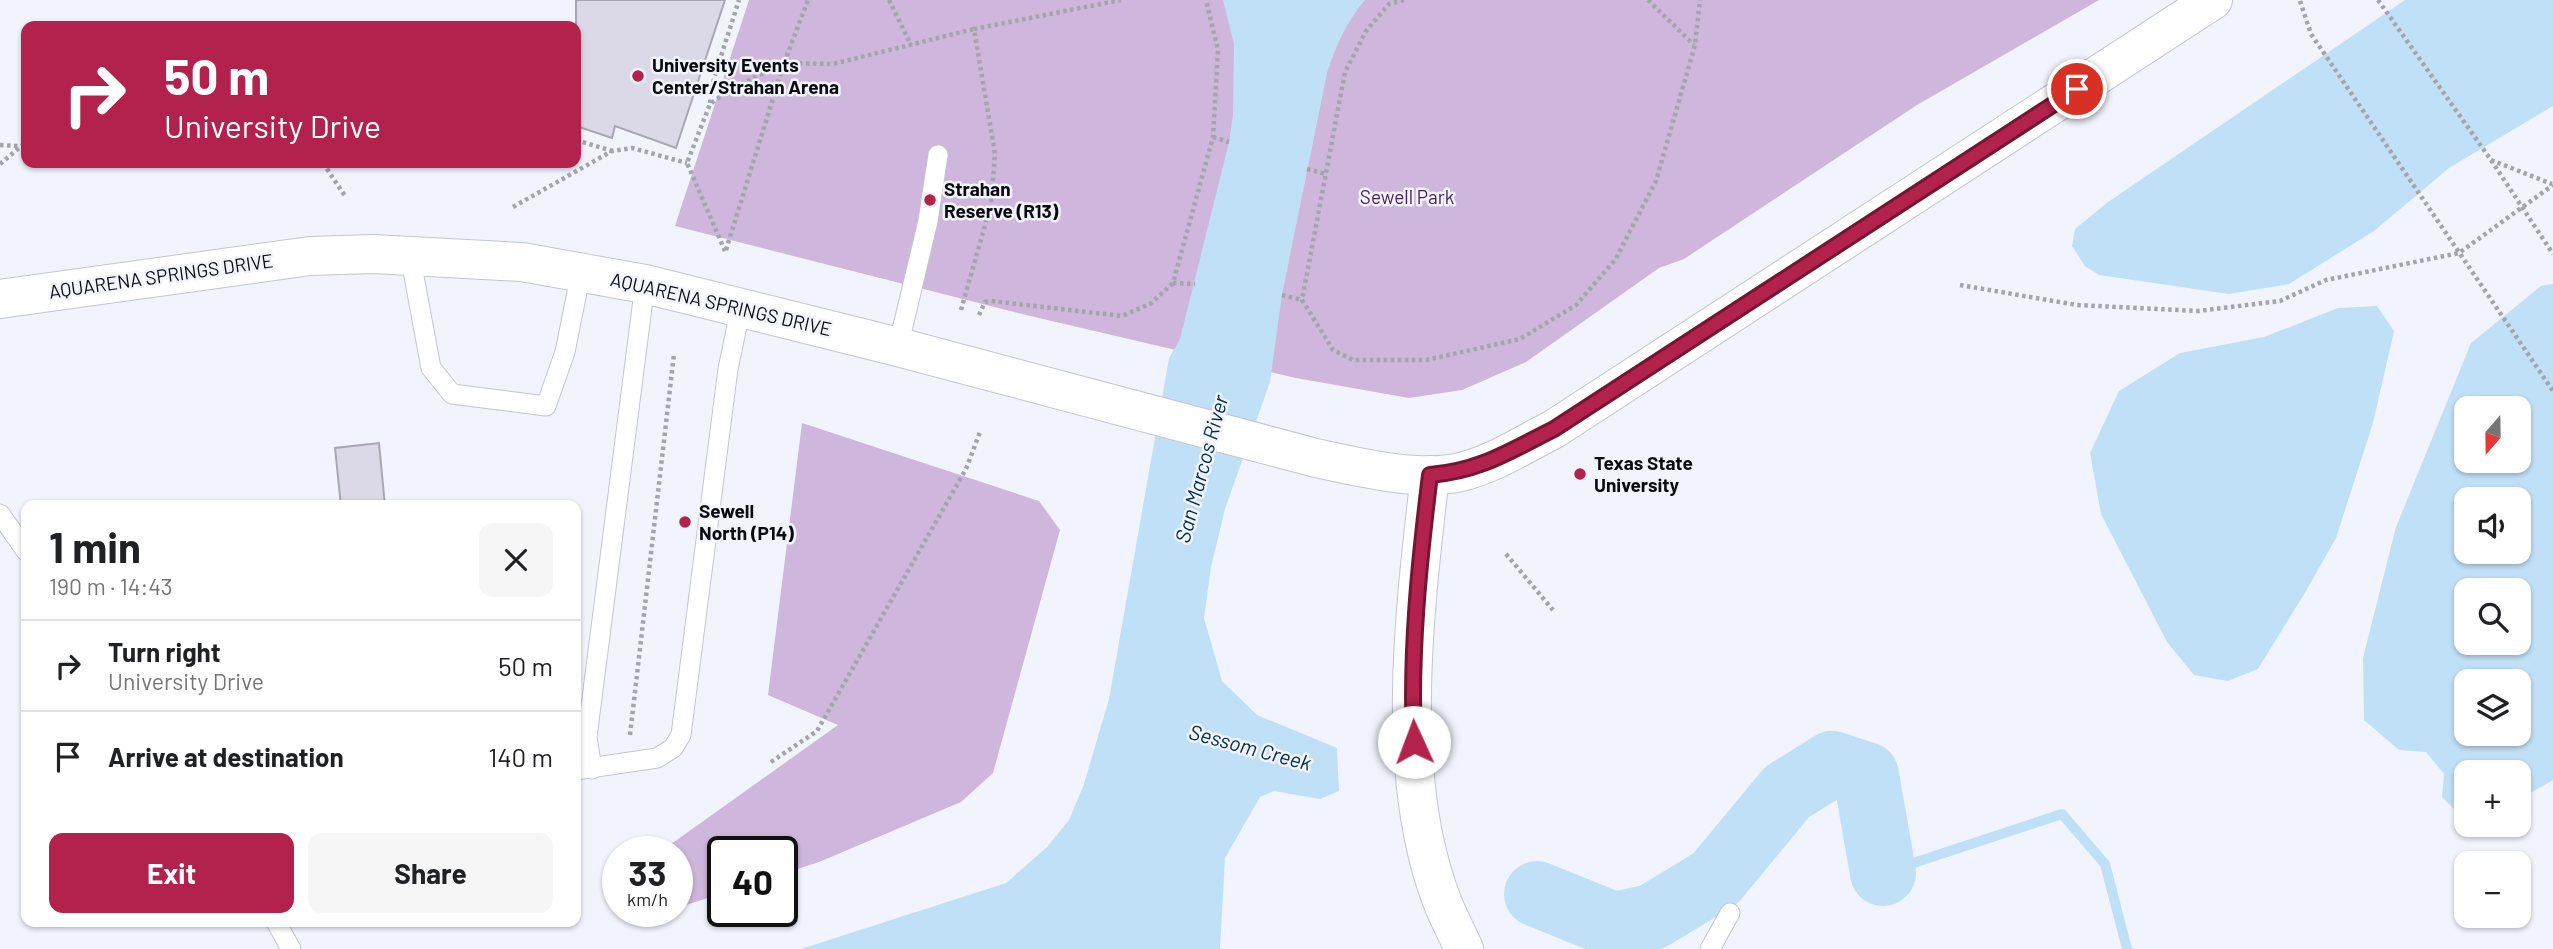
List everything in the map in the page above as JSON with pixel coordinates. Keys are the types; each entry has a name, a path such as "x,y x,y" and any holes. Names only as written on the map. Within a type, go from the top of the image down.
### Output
{"main road":[{"name":"AQUARENA SPRINGS DRIVE","path":"0,299 162,274 310,256 410,255 522,262 645,284 741,307 1316,458 1368,469 1430,475 1459,472 1489,462 1554,429 2213,0"},
{"path":"1430,475 1420,559 1412,683 1418,796 1427,852 1442,900 1464,949"}],"lane":[{"path":"898,347 928,221 937,155"},
{"path":"410,255 431,368 452,394 546,406 565,352 581,272"},
{"path":"645,284 584,770 657,758 673,748 681,735 728,369 741,307"},
{"path":"0,514 21,544"},
{"path":"1710,949 1730,913"},
{"path":"279,927 291,949"}],"path":[{"path":"739,0 714,78 710,104 687,163 726,251 784,63 808,0"},
{"path":"889,0 911,45"},
{"path":"710,104 731,89 784,63 833,64 974,29 1121,0"},
{"path":"979,315 985,302 991,301 1122,316 1150,304 1173,283 1213,137 1217,50 1206,0"},
{"path":"1404,0 1387,2 1366,31 1345,72 1302,300 1333,350 1353,360 1426,360 1520,339 1576,305 1615,260 1656,181 1695,45 1700,0"},
{"path":"1648,0 1695,45"},
{"path":"2378,0 2491,160 2553,254"},
{"path":"2300,1 2311,34 2553,391"},
{"path":"961,310 991,204 995,154 974,29"},
{"path":"1213,137 1229,142"},
{"path":"581,142 611,151"},
{"path":"0,145 19,146"},
{"path":"0,164 19,146"},
{"path":"581,168 611,151 632,148 687,163"},
{"path":"2491,160 2553,185"},
{"path":"326,168 345,196"},
{"path":"513,206 581,168"},
{"path":"1307,169 1326,174"},
{"path":"1961,285 2077,305 2198,311 2280,301 2326,280 2459,253 2553,185"},
{"path":"1173,283 1195,284"},
{"path":"1282,295 1302,300"},
{"path":"633,762 629,727 674,354"},
{"path":"771,762 817,731 966,469 980,432"},
{"path":"1506,554 1553,610"}],"green space":[{"name":"Sewell Park","path":"749,0 2099,0 1917,105 1684,259 1659,268 1526,362 1462,390 1409,398 1296,378 1026,315 675,226"},
{"path":"802,423 1039,501 1060,530 993,773 961,802 798,869 798,836 707,836 707,898 693,903 693,836 682,836 838,725 768,695"}],"water":[{"name":"San Marcos River","path":"1223,0 1365,0 1342,35 1327,73 1282,295 1270,382 1225,509 1211,567 1204,618 1222,681 1257,715 1337,748 1339,791 1320,799 1274,791 1260,797 1225,858 1220,949 801,949 1006,883 1047,847 1069,820 1084,784 1109,699 1169,358 1180,339 1229,142 1233,115 1234,44"},
{"path":"2405,0 2553,0 2553,106 2449,168 2374,231 2289,284 2229,294 2099,275 2085,266 2072,246 2075,229 2108,202"},
{"path":"2553,284 2553,780 2531,793 2531,760 2454,760 2454,809 2442,797 2444,774 2426,752 2399,750 2364,720 2363,658 2396,527 2471,343 2541,286"},
{"path":"2377,306 2394,331 2373,423 2336,538 2258,669 2228,681 2194,675 2167,642 2101,514 2090,453 2119,391 2180,353 2264,337 2338,308"}],"building":[{"name":"University Events Center/Strahan Arena","path":"576,0 725,0 676,148 615,126 612,138 581,128 581,21 576,21"},
{"path":"379,443 384,500 340,500 335,448"}],"waterway":[{"name":"Sessom Creek","path":"1537,894 1614,925 1652,917 1715,879 1787,792 1832,764 1866,775 1883,873"},
{"path":"1883,873 2062,814 2105,864 2127,949"}],"place":[{"name":"University Events Center/Strahan Arena","path":"638,76"},
{"name":"Strahan Reserve (R13)","path":"930,200"},
{"name":"Texas State University","path":"1580,474"},
{"name":"Sewell North (P14)","path":"685,522"}],"route":[{"path":"1414,742 1412,683 1420,559 1430,475 1459,472 1489,462 1554,429 2077,89"}]}
